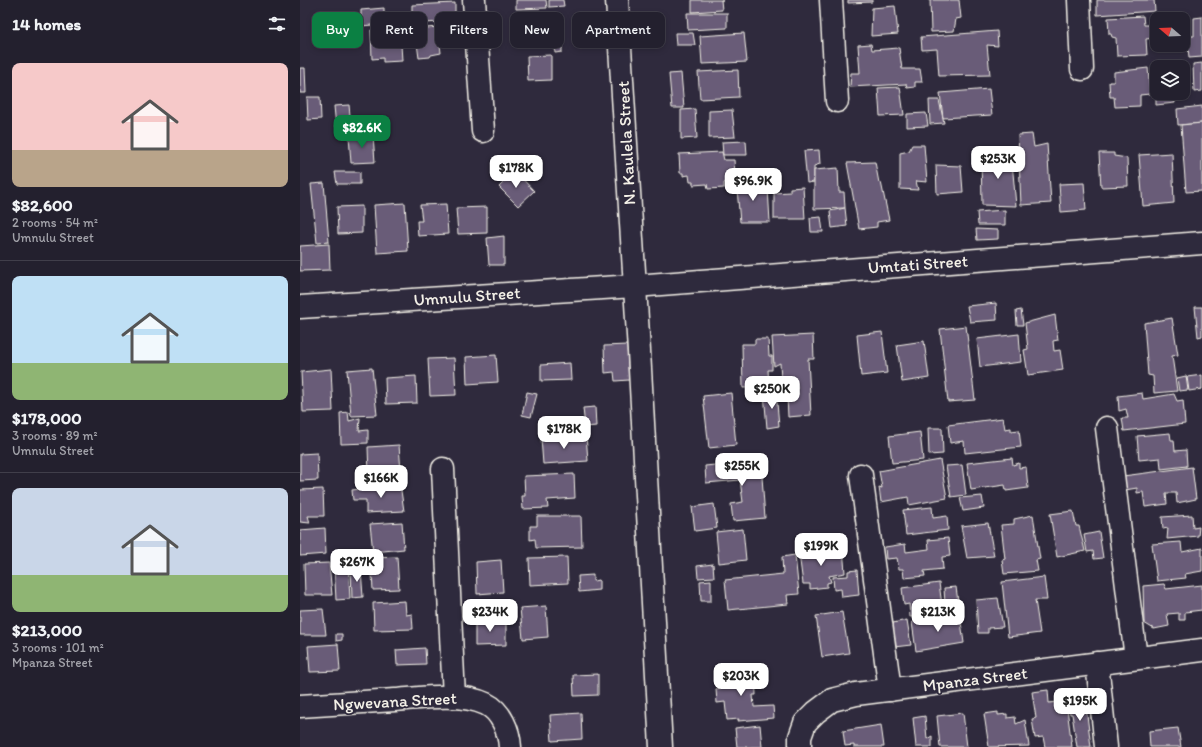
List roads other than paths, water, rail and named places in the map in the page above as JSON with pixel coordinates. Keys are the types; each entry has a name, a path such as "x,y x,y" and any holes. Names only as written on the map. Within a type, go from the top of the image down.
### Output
{"street":[{"path":"474,0 482,131"},
{"name":"N. Kaulela Street","path":"617,0 661,747"},
{"path":"831,0 836,101"},
{"path":"1079,0 1082,69"},
{"name":"Umtati Street","path":"635,286 1202,243"},
{"name":"Umnulu Street","path":"300,307 635,286"},
{"path":"1107,428 1136,658"},
{"path":"443,469 454,698"},
{"path":"861,475 890,690"},
{"name":"Mpanza Street","path":"800,747 800,737 805,722 832,700 856,694 1202,650"},
{"path":"1097,663 1106,747"},
{"name":"Ngwevana Street","path":"300,706 439,697 469,698 487,704 498,713 504,724 510,747"}]}
